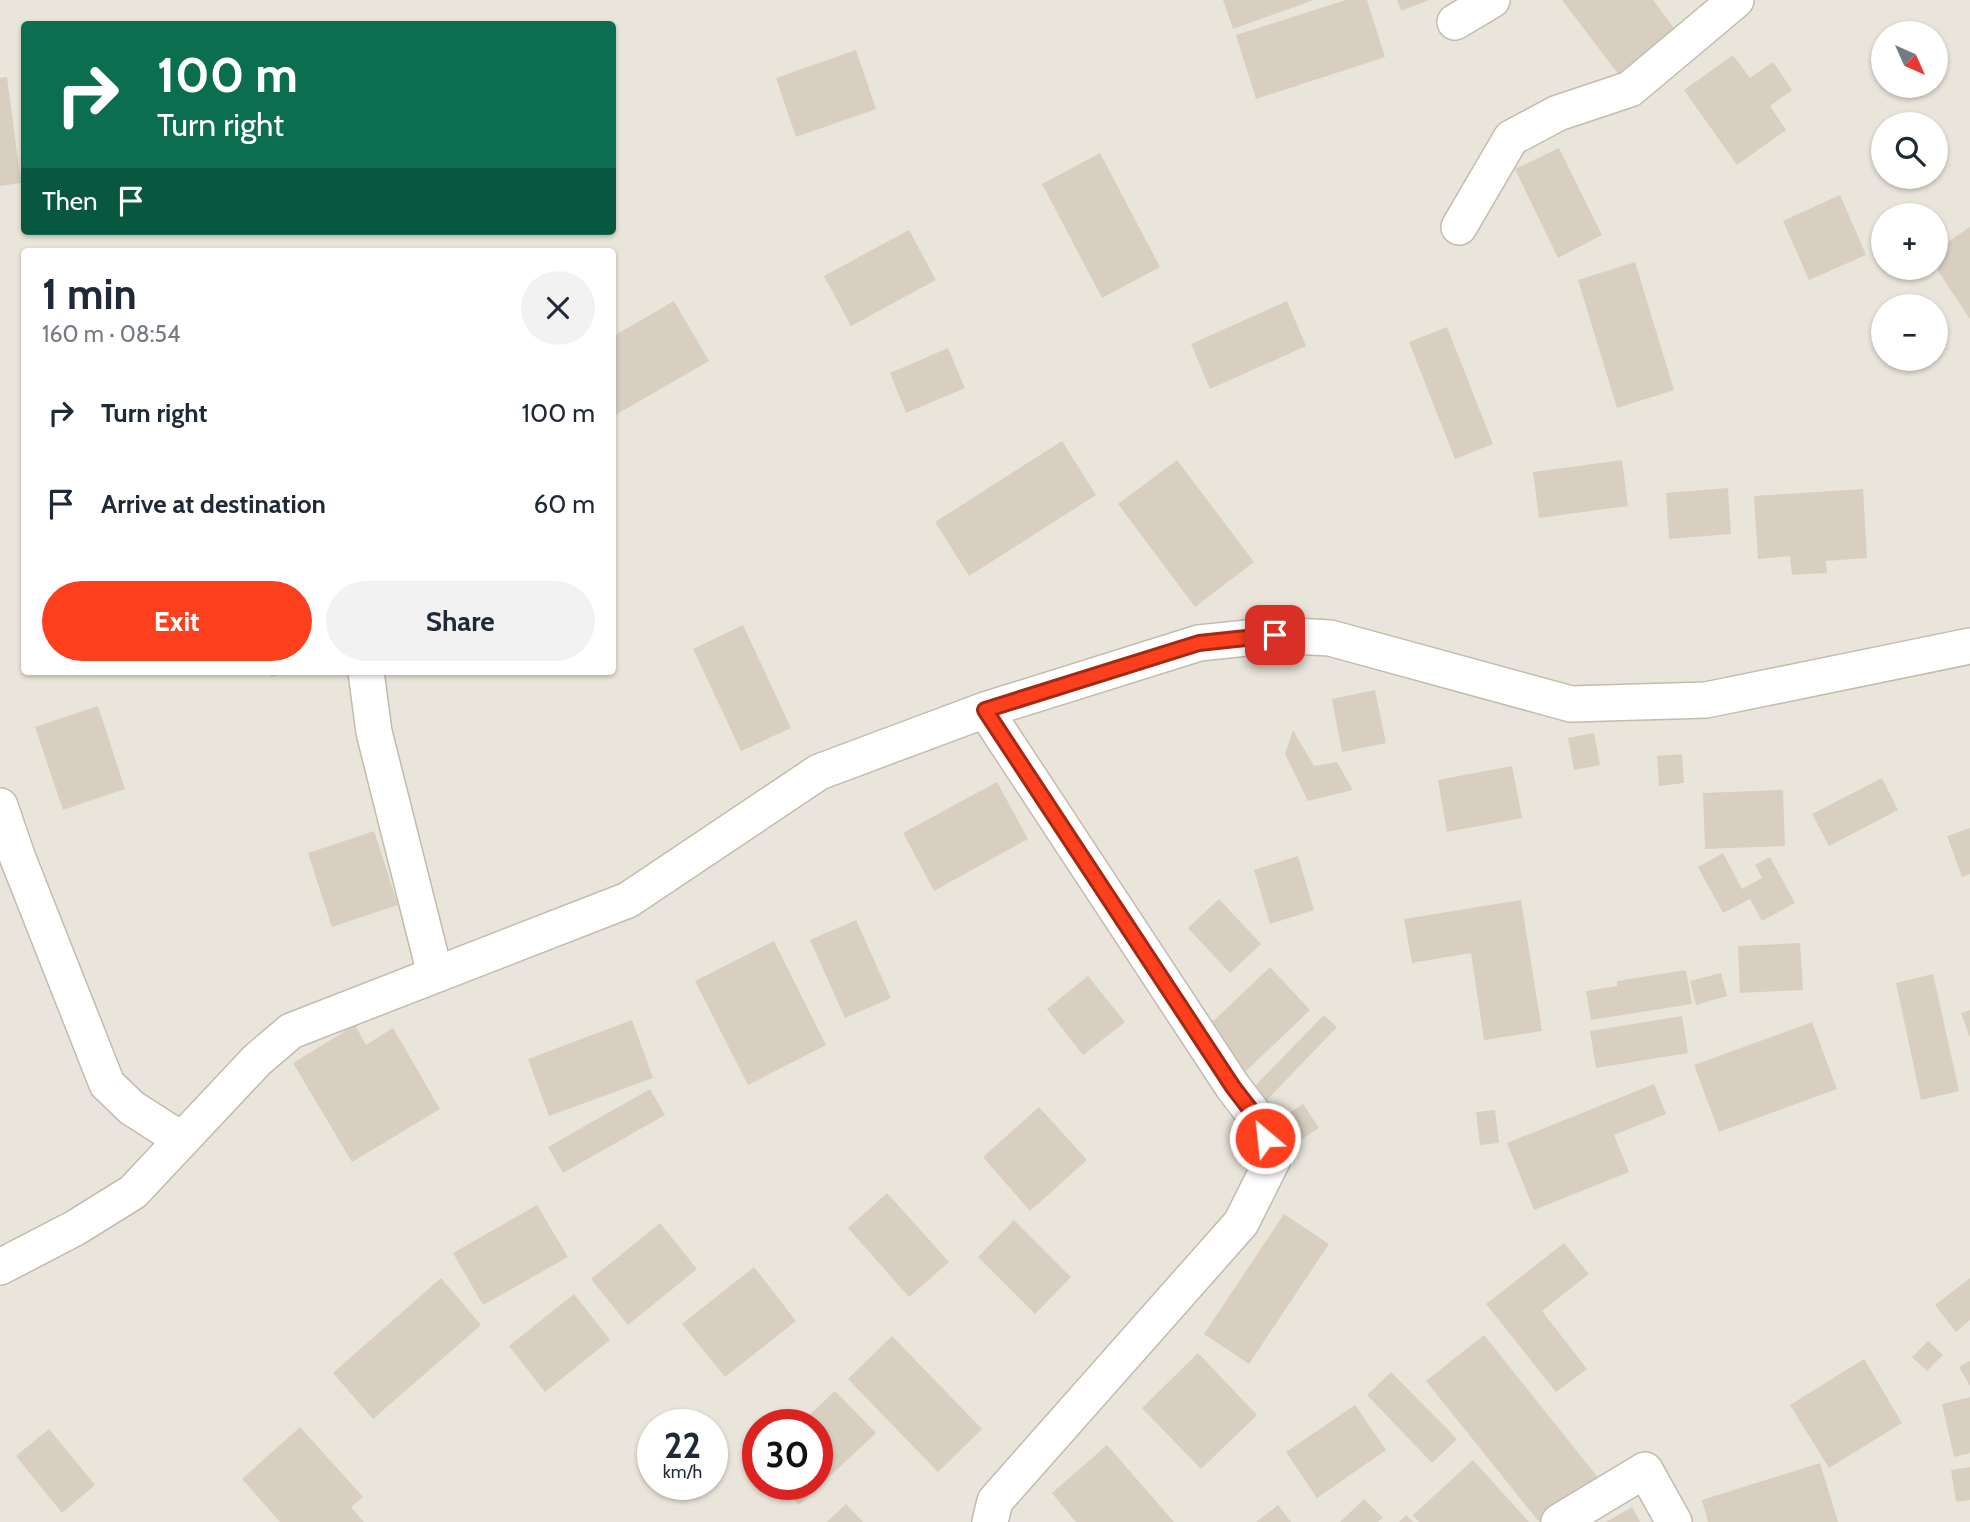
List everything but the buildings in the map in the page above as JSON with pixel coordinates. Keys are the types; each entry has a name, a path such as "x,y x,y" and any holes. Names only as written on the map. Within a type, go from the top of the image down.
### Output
{"street":[{"path":"1455,22 1492,0"},
{"path":"1459,227 1511,138 1558,113 1630,89 1736,0"},
{"path":"0,1267 75,1228 133,1192 257,1060 291,1031 628,900 819,772 985,710 1199,643 1275,635 1330,638 1571,704 1706,700 1970,646"},
{"path":"366,675 374,732 435,974"},
{"path":"985,710 1233,1087 1256,1117 1273,1159 1241,1223 995,1501 990,1522"},
{"path":"0,806 107,1084 132,1108 182,1140"},
{"path":"1559,1522 1645,1470 1674,1522"}],"shaded area":[{"path":"0,0 1970,0 1970,1522 0,1522"}],"route":[{"path":"1265,1138 1256,1117 1233,1087 985,710 1199,643 1275,635"}]}
